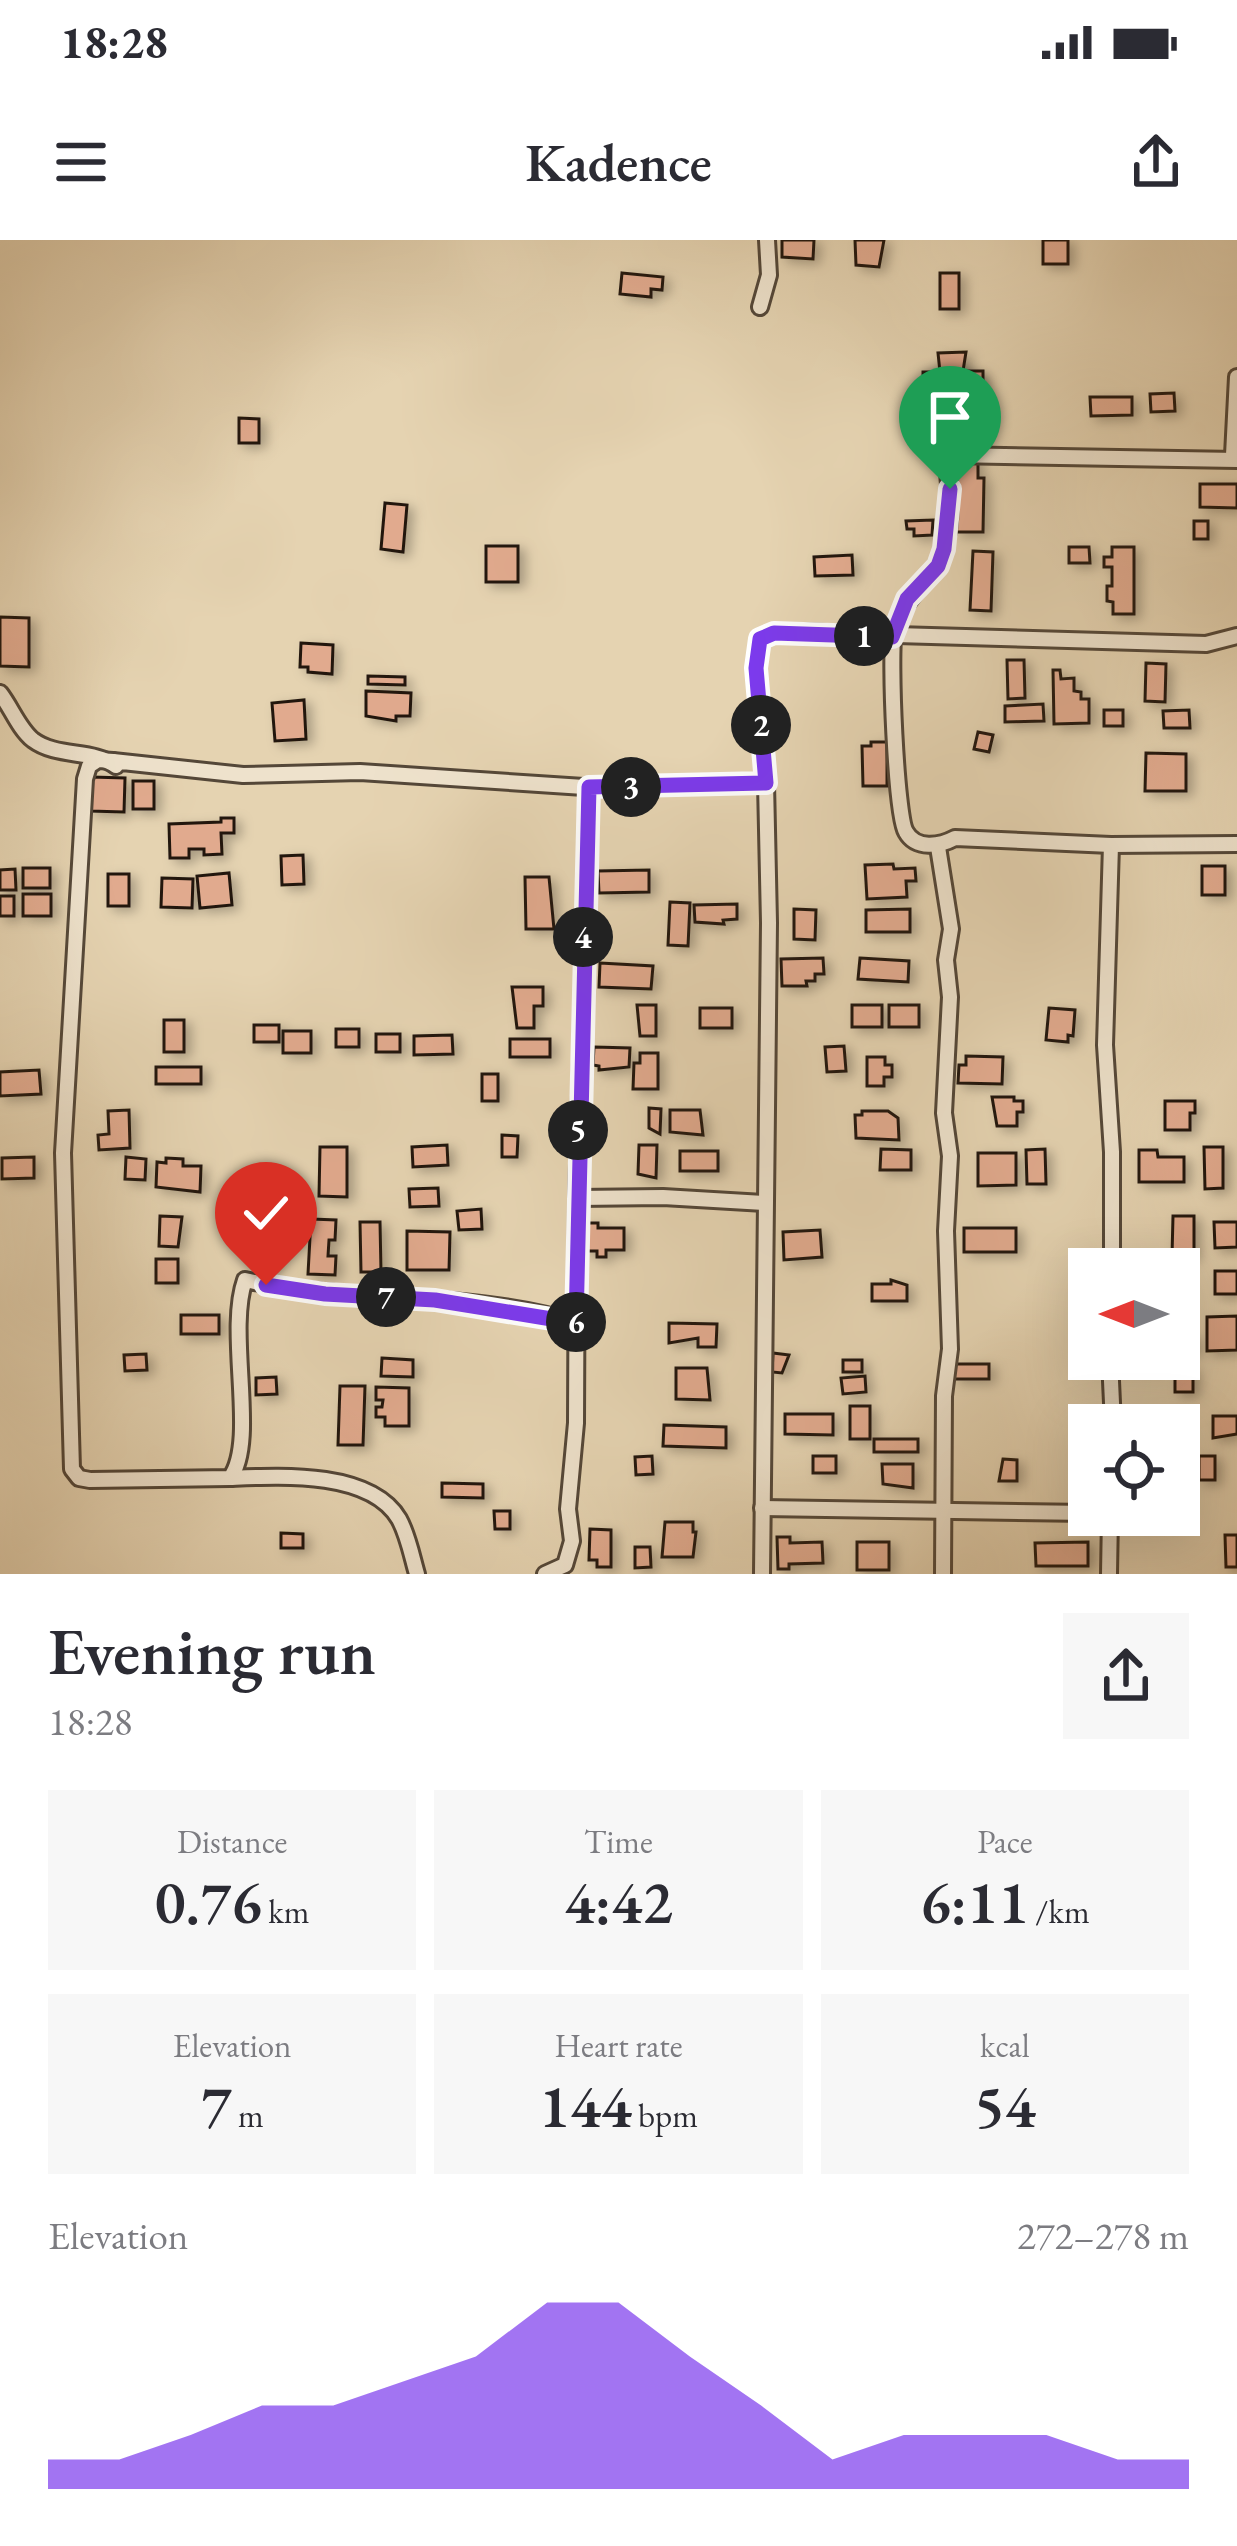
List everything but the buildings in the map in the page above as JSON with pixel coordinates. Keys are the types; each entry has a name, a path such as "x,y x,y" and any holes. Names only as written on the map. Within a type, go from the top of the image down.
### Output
{"street":[{"path":"760,307 769,275 767,240"},
{"path":"1237,376 1233,421 1237,458"},
{"path":"1237,458 951,455 944,549 938,566 907,599 892,637 893,731 903,828 915,841 938,847 955,838 1111,845 1237,844"},
{"path":"762,1574 769,923 766,783 756,668 760,639 774,633 1206,644 1237,636"},
{"path":"0,693 32,739 47,747 112,761"},
{"path":"417,1574 398,1516 360,1491 305,1475 90,1480 79,1478 72,1469 63,1153 89,766 98,760 243,775 360,772 589,787 766,783"},
{"path":"550,1574 565,1565 572,1541 568,1509 576,1423 589,787"},
{"path":"1111,845 1105,1045 1112,1248"},
{"path":"938,847 951,929 946,960 950,997 944,1113 950,1156 946,1232 950,1349 944,1396 943,1574"},
{"path":"577,1198 765,1203"},
{"path":"230,1478 237,1468 241,1419 237,1313 245,1280 325,1294 435,1300 576,1323"},
{"path":"762,1508 1068,1514"},
{"path":"1109,1574 1110,1536"}],"route":[{"path":"266,1285 325,1294 435,1300 576,1323 589,787 766,783 756,668 760,639 792,632 892,637 907,599 938,566 949,526 950,489"}]}
